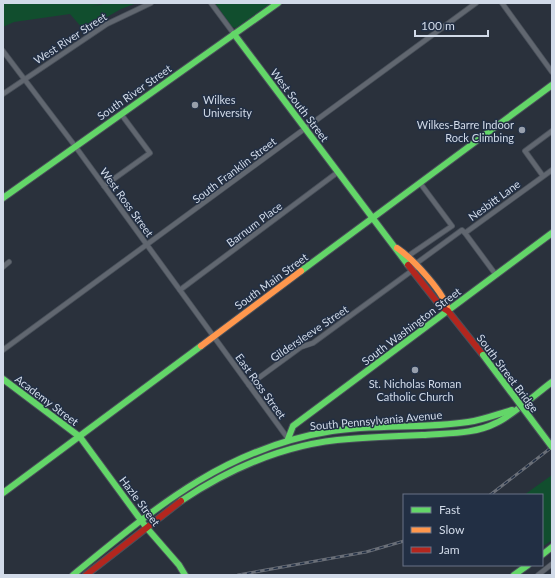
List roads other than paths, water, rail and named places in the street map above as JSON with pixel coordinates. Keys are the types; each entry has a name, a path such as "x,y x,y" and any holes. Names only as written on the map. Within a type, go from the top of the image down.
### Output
{"main road":[{"name":"South River Street","path":"3,198 278,3"},
{"name":"West South Street","path":"234,34 395,247"},
{"name":"South Main Street","path":"3,493 552,85"},
{"name":"South Washington Street","path":"288,439 293,426 552,233"},
{"path":"395,247 408,256 413,267"},
{"path":"395,247 413,267"},
{"name":"South Street Bridge","path":"413,267 447,304 448,311 552,447"},
{"name":"Academy Street","path":"3,379 80,437"},
{"name":"South Pennsylvania Avenue","path":"86,575 146,527 211,481 243,464 294,447 347,439 471,431 497,423 552,382"},
{"name":"South Pennsylvania Avenue","path":"73,575 141,519 195,480 230,461 257,449 288,439 338,431 470,422 514,410"},
{"name":"Hazle Street","path":"80,437 146,527 179,565 185,575"},
{"path":"543,554 552,547"},
{"path":"514,575 527,566"}],"street":[{"name":"West River Street","path":"3,94 107,24 151,3"},
{"name":"West South Street","path":"211,3 234,34"},
{"name":"South Franklin Street","path":"3,350 148,246 476,3"},
{"path":"502,3 552,72"},
{"name":"West Ross Street","path":"3,51 75,146 214,336"},
{"path":"104,186 150,153 121,114"},
{"path":"543,176 525,151 552,131"},
{"name":"Nesbitt Lane","path":"413,267 462,230 465,234 552,170"},
{"name":"Barnum Place","path":"180,290 338,172"},
{"path":"408,256 452,226 420,183"},
{"path":"465,234 496,275"},
{"path":"3,267 9,262"},
{"name":"Gildersleeve Street","path":"249,385 301,347 314,343 413,267"},
{"name":"East Ross Street","path":"214,336 294,447"},
{"path":"538,575 552,564"}],"railway":[{"path":"491,494 552,447"},
{"path":"238,575 366,552 403,541"}],"place":[{"name":"Wilkes University","path":"195,105"},
{"name":"Wilkes-Barre Indoor Rock Climbing","path":"522,130"},
{"name":"St. Nicholas Roman Catholic Church","path":"415,370"}]}
